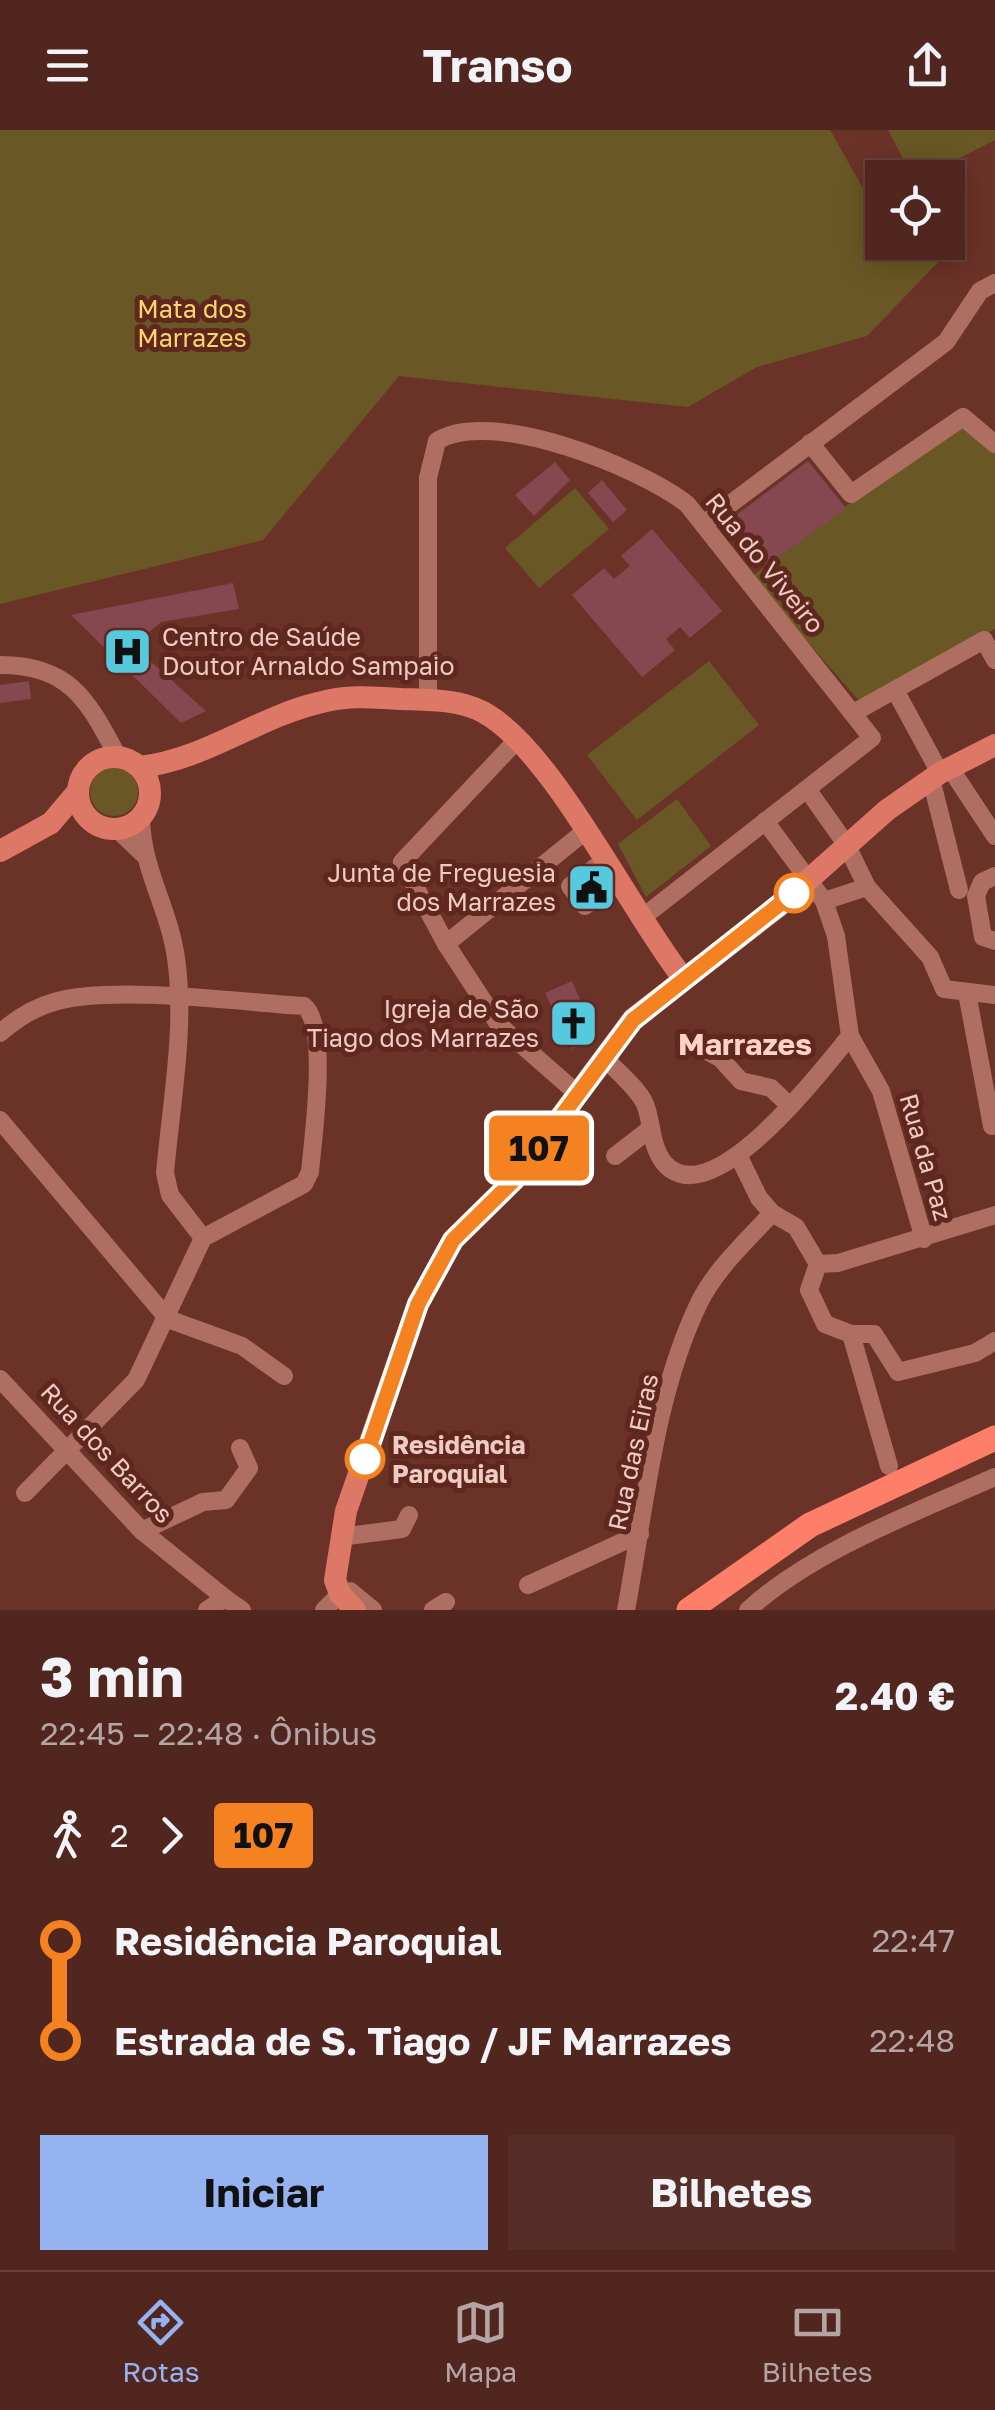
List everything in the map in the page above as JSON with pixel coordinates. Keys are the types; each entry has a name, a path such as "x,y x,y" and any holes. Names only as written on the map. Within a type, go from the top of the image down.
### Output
{"highway":[{"path":"689,1610 810,1525 995,1438"},
{"path":"713,1610 825,1532 995,1452"}],"main road":[{"path":"140,768 176,764 294,710 354,696 428,700 481,711 522,745 683,978"},
{"path":"339,1605 335,1580 340,1537 412,1321 432,1274 453,1240 514,1180 633,1020 846,844 940,773 995,745"},
{"path":"0,851 50,823 78,791 85,772 109,751 140,768 148,779 146,808"},
{"path":"50,823 106,826 146,808 176,764"},
{"path":"78,791 82,810 106,826"}],"street":[{"path":"704,524 946,342 980,291 995,283"},
{"path":"810,442 851,494 963,417 995,444"},
{"name":"Rua do Viveiro","path":"428,700 428,478 436,441 451,432 468,429 563,447 654,483 676,496 704,524 855,712 872,738 807,789"},
{"path":"855,712 984,640 995,660"},
{"path":"0,665 37,666 62,678 95,713 109,751"},
{"path":"895,690 940,773 995,836"},
{"path":"522,745 402,862 446,944 500,1025 579,1096"},
{"path":"940,773 959,890"},
{"path":"643,917 807,789 846,844 867,887 930,956 944,989 995,995"},
{"path":"146,808 142,854 176,954 178,999 166,1173 170,1195 203,1238"},
{"path":"604,1057 644,1102 658,1154 671,1181 704,1176 738,1156 850,1036 836,936 824,900 766,821"},
{"path":"106,826 142,854"},
{"path":"446,944 584,832"},
{"path":"604,862 570,886 585,906 619,882"},
{"path":"995,876 982,882 976,896 983,938 995,941"},
{"path":"824,900 867,887"},
{"path":"967,993 992,1126"},
{"path":"0,1033 35,1010 72,998 304,1006 316,1024 310,1172 291,1194 203,1238 136,1380 70,1452 25,1493"},
{"name":"Rua da Paz","path":"850,1036 881,1090 924,1240"},
{"path":"696,1044 720,1058 741,1080 771,1088 789,1105"},
{"path":"0,1120 168,1319 242,1346 284,1376"},
{"path":"615,1156 650,1129"},
{"path":"738,1156 759,1198 772,1213 796,1227 818,1264 809,1290 820,1319 851,1334 874,1334 898,1372 975,1353 995,1341"},
{"name":"Rua das Eiras","path":"626,1610 668,1392 700,1302 721,1269 772,1213"},
{"path":"818,1264 838,1263 924,1240 995,1215"},
{"path":"851,1334 889,1466"},
{"name":"Rua dos Barros","path":"0,1379 142,1531 242,1610"},
{"path":"142,1531 203,1502 226,1500 248,1468 240,1448"},
{"path":"748,1610 812,1566 908,1515 995,1477"},
{"path":"340,1537 402,1529 409,1516"},
{"path":"528,1585 640,1534"},
{"path":"339,1605 350,1591 372,1610"},
{"path":"207,1610 225,1598"}],"green space":[{"name":"Mata dos Marrazes","path":"0,130 830,130 865,192 865,260 940,260 867,336 757,367 688,407 399,376 263,540 0,604"},
{"path":"888,130 995,130 995,140 956,160 904,160"},
{"path":"960,422 995,451 995,629 861,703 751,577"},
{"path":"575,488 609,529 539,588 505,548"},
{"path":"709,661 759,725 637,820 587,755"},
{"path":"114,768 131,775 138,792 131,809 114,816 97,809 90,792 97,775"},
{"path":"677,799 711,846 646,897 618,844"}],"building":[{"path":"808,461 846,508 766,566 731,519"},
{"path":"555,462 570,480 534,516 515,495"},
{"path":"602,480 627,510 613,522 588,493"},
{"path":"652,529 722,611 690,638 680,627 666,639 675,650 642,677 572,595 604,568 614,579 630,566 621,556"},
{"name":"Centro de Saúde Doutor Arnaldo Sampaio","path":"233,583 239,609 161,622 148,633 148,659 206,711 181,723 71,615"},
{"path":"29,681 31,699 0,703 0,685"},
{"name":"Igreja de São Tiago dos Marrazes","path":"572,981 596,1038 572,1049 545,993"}],"bus line":[{"name":"107","path":"365,1459 418,1304 453,1240 514,1180 626,1027 794,893"}],"place":[{"name":"Centro de Saúde Doutor Arnaldo Sampaio","path":"127,651"},
{"name":"Junta de Freguesia dos Marrazes","path":"591,887"},
{"name":"Igreja de São Tiago dos Marrazes","path":"574,1023"},
{"name":"Residência Paroquial","path":"365,1459"}],"district":[{"name":"Marrazes","path":"745,1045"}]}
